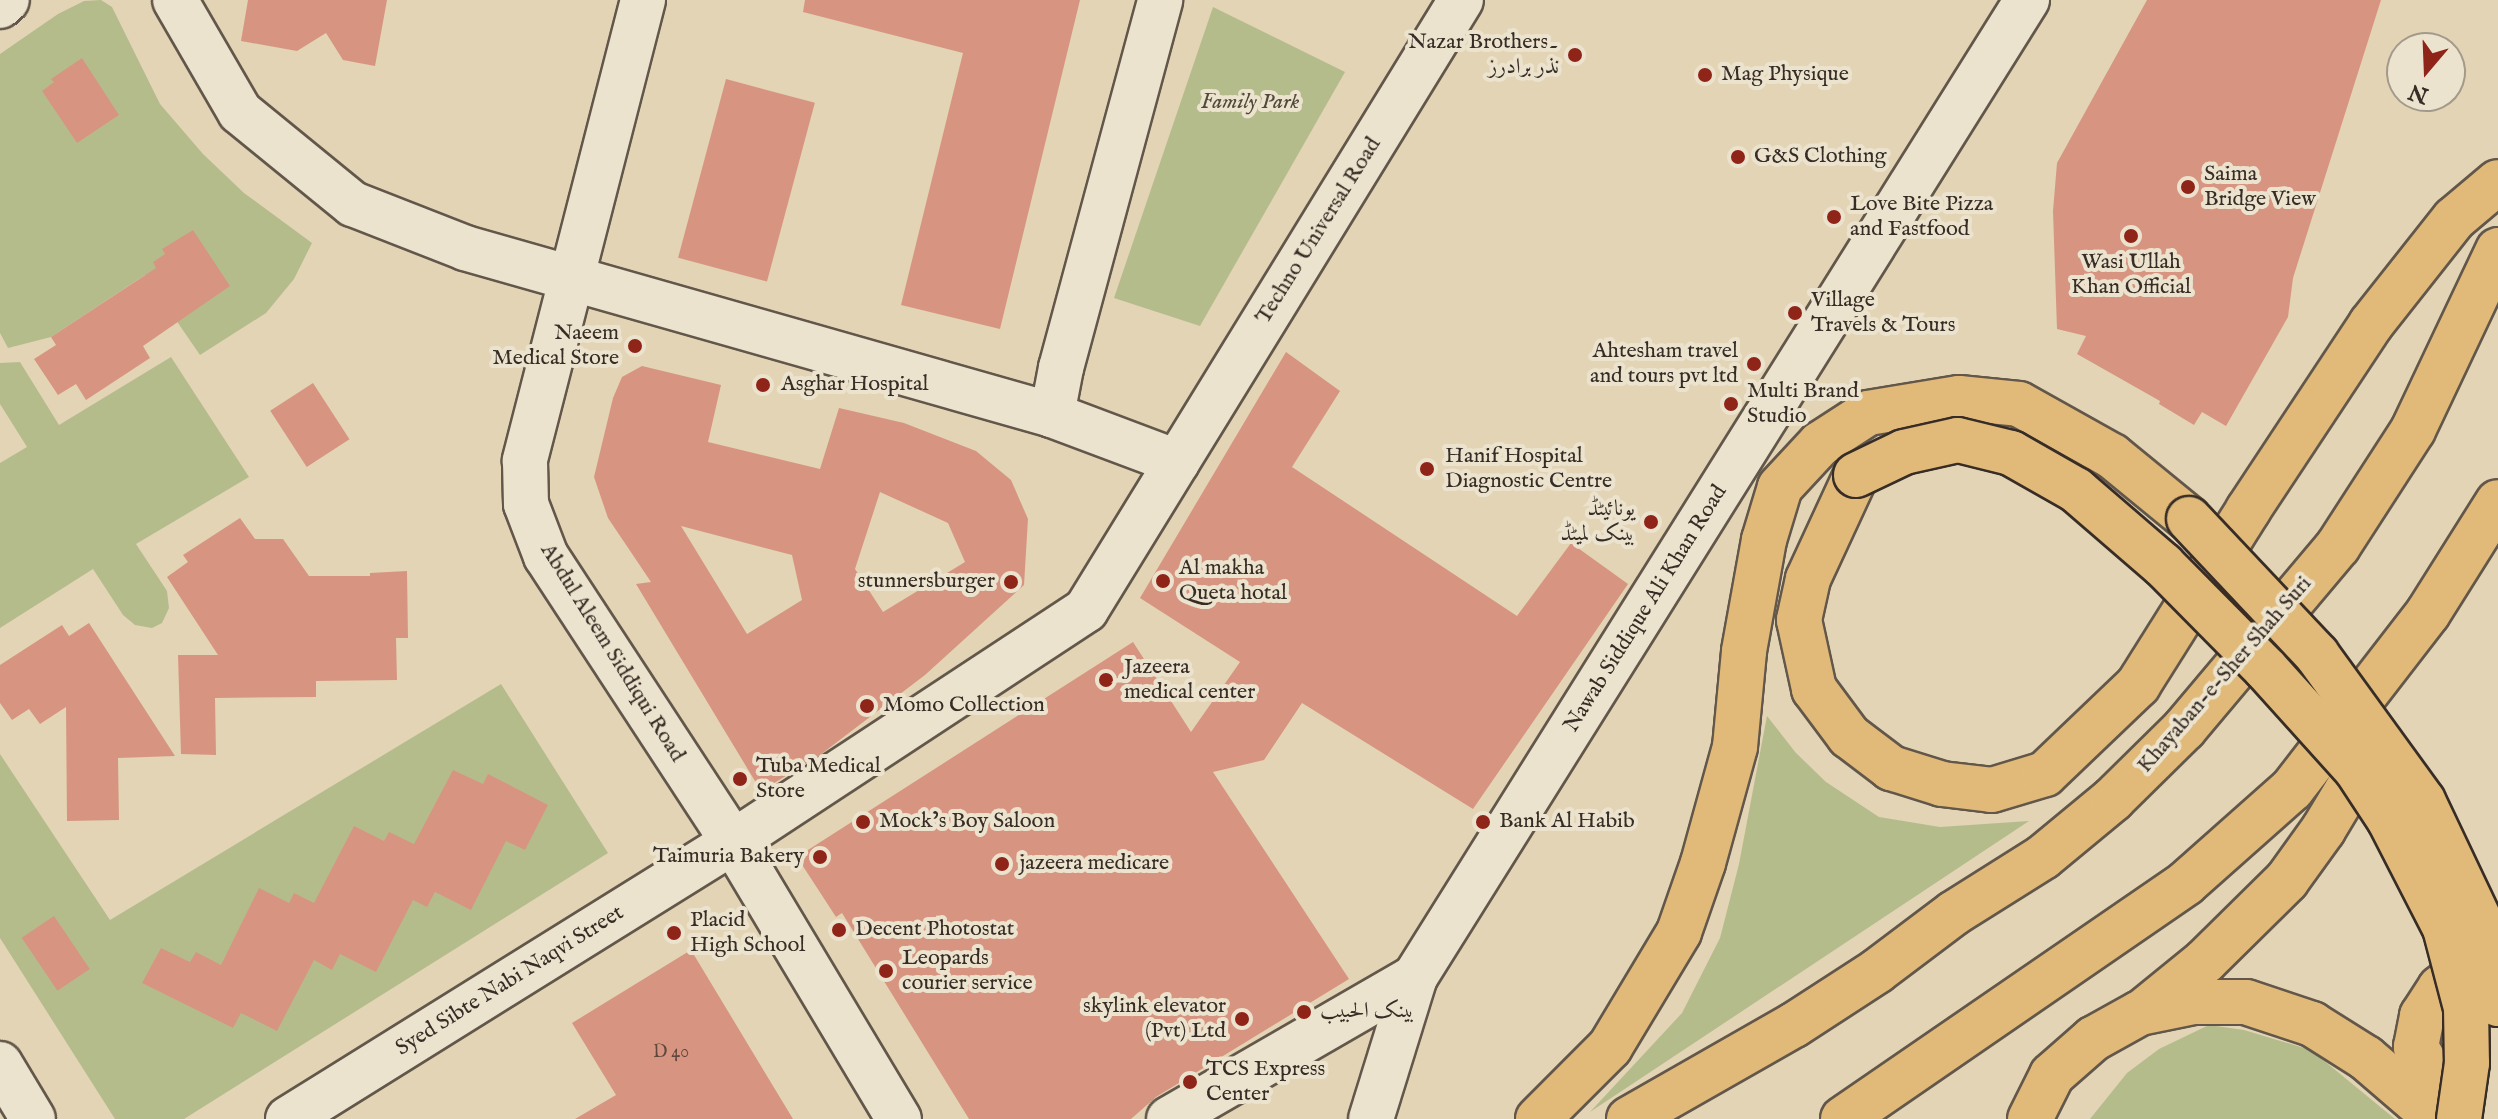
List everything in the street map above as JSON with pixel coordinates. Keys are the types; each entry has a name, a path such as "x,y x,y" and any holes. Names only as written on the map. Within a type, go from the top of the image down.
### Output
{"main road":[{"path":"2458,1119 2467,1063 2466,1008 2445,928 2389,819 2356,769 2265,668 2163,565 2076,490 2011,453 1958,440 1904,452 1856,475 1808,579 1799,620 1814,689 1849,736 1891,768 1942,784 1992,790 2045,774 2138,685 2248,510 2371,324 2454,219 2498,182"},
{"name":"Khayaban-e-Sher Shah Suri","path":"1629,1119 1794,1025 1877,971 1954,913 2043,857 2113,799 2174,739 2338,546 2413,430 2498,250"},
{"path":"1538,1119 1610,1047 1679,932 1703,863 1735,747 1744,651 1764,540 1780,487 1820,444 1868,413 1959,398 2019,404 2112,456 2189,519 2317,655 2423,801 2498,914"},
{"path":"1843,1119 2186,883 2292,789 2428,613 2498,502"},
{"path":"2030,1119 2052,1075 2093,1039 2140,1013 2216,950 2287,880 2365,760 2388,667"},
{"path":"2423,801 2487,936 2498,1004"},
{"path":"2458,1119 2416,1047 2422,1016 2440,988 2474,962 2498,955"},
{"path":"2140,1013 2194,1002 2246,1002 2312,1024 2366,1058 2437,1119"}],"street":[{"path":"0,6 7,0"},
{"path":"175,0 240,112 353,204 465,248 1052,415 1177,462"},
{"name":"Abdul Aleem Siddiqui Road","path":"643,0 525,461 526,504 546,556 733,842 899,1119"},
{"path":"1052,415 1061,368 1160,0"},
{"name":"Techno Universal Road","path":"733,842 1086,610 1461,0"},
{"name":"Nawab Siddique Ali Khan Road","path":"1169,1119 1415,977 2027,0"},
{"name":"Syed Sibte Nabi Naqvi Street","path":"288,1119 733,842"},
{"path":"1371,1119 1415,977"},
{"path":"0,1064 33,1119"}],"green space":[{"path":"101,0 112,7 160,104 203,154 244,193 312,243 294,279 266,313 200,355 145,275 51,337 8,348 0,333 0,54 58,14 84,1"},
{"name":"Family Park","path":"1213,7 1345,72 1200,326 1114,298"},
{"path":"171,357 249,477 136,544 167,591 169,608 162,623 152,628 135,625 123,615 93,569 0,628 0,463 27,447 0,404 0,363 20,362 59,425"},
{"path":"501,684 608,853 184,1119 115,1119 0,938 0,754 110,920"},
{"path":"1767,716 1796,753 1826,782 1879,817 1940,827 2029,821 1590,1112 1682,1013 1720,938 1739,864"},
{"path":"2209,1025 2244,1030 2311,1050 2395,1119 2090,1119 2127,1073 2159,1049"}],"building":[{"path":"248,0 387,0 375,66 343,60 326,33 297,51 241,41"},
{"path":"805,0 1080,0 1000,329 901,305 963,53 803,12"},
{"name":"Saima Bridge View","path":"2147,0 2381,0 2293,278 2288,317 2226,426 2202,412 2194,425 2159,404 2160,401 2077,354 2086,336 2057,329 2053,211 2057,163"},
{"path":"82,58 119,115 77,143 42,91 54,82 51,79"},
{"path":"726,79 815,103 767,282 678,258"},
{"path":"193,230 230,286 143,346 150,358 86,400 76,384 58,395 34,359 56,345 51,337 156,268 153,262 165,254 162,249"},
{"path":"1286,352 1340,391 1292,467 1517,616 1571,543 1628,584 1473,809 1302,703 1264,760 1213,772 1349,979 1156,1097 1131,1119 969,1119 842,913 836,917 797,857 1133,642 1191,732 1240,662 1140,598"},
{"path":"642,366 721,385 708,442 820,469 839,408 904,423 976,451 1011,480 1028,519 1024,585 925,675 820,755 761,791 636,584 651,582 608,518 594,477 613,398 622,377","holes":["880,492 948,523 965,562 883,612 855,569","681,526 792,555 802,600 747,634"]},
{"path":"313,383 349,439 307,467 270,411"},
{"path":"240,518 255,539 283,539 309,576 370,576 370,573 407,571 408,638 396,638 397,680 316,681 316,697 215,698 216,755 181,754 178,655 218,655 167,577 188,562 183,555"},
{"path":"89,623 175,756 118,758 119,820 67,821 66,707 40,724 29,709 12,720 0,703 0,665 62,625 69,636"},
{"path":"453,770 483,784 488,774 548,805 525,850 506,841 471,910 435,892 427,907 413,900 376,972 340,954 332,970 314,960 277,1031 241,1013 233,1028 142,983 161,948 190,962 196,952 221,965 259,888 289,903 294,893 314,903 354,826 384,841 389,832 414,844"},
{"path":"54,916 90,969 57,991 22,938"},
{"path":"691,950 793,1119 575,1119 616,1095 572,1023"}],"place":[{"name":"Nazar Brothers۔ نذر برادرز","path":"1575,55"},
{"name":"Mag Physique","path":"1705,75"},
{"name":"G&S Clothing","path":"1738,157"},
{"name":"Saima Bridge View","path":"2188,187"},
{"name":"Love Bite Pizza and Fastfood","path":"1834,217"},
{"name":"Wasi Ullah Khan Official","path":"2131,236"},
{"name":"Village Travels & Tours","path":"1795,313"},
{"name":"Naeem Medical Store","path":"635,346"},
{"name":"Ahtesham travel and tours pvt ltd","path":"1754,364"},
{"name":"Asghar Hospital","path":"763,385"},
{"name":"Multi Brand Studio","path":"1731,404"},
{"name":"Hanif Hospital Diagnostic Centre","path":"1427,469"},
{"name":"یونائیٹڈ بینک لمیٹڈ","path":"1651,522"},
{"name":"Al makha Queta hotal","path":"1163,581"},
{"name":"stunnersburger","path":"1011,582"},
{"name":"Jazeera medical center","path":"1106,680"},
{"name":"Momo Collection","path":"867,706"},
{"name":"Tuba Medical Store","path":"740,779"},
{"name":"Mock’s Boy Saloon","path":"863,822"},
{"name":"Bank Al Habib","path":"1483,822"},
{"name":"Taimuria Bakery","path":"820,857"},
{"name":"jazeera medicare","path":"1002,864"},
{"name":"Decent Photostat","path":"839,930"},
{"name":"Placid High School","path":"674,933"},
{"name":"Leopards courier service","path":"886,971"},
{"name":"بينک الحبيب","path":"1304,1012"},
{"name":"skylink elevator (Pvt) Ltd","path":"1242,1019"},
{"name":"TCS Express Center","path":"1190,1082"}]}
